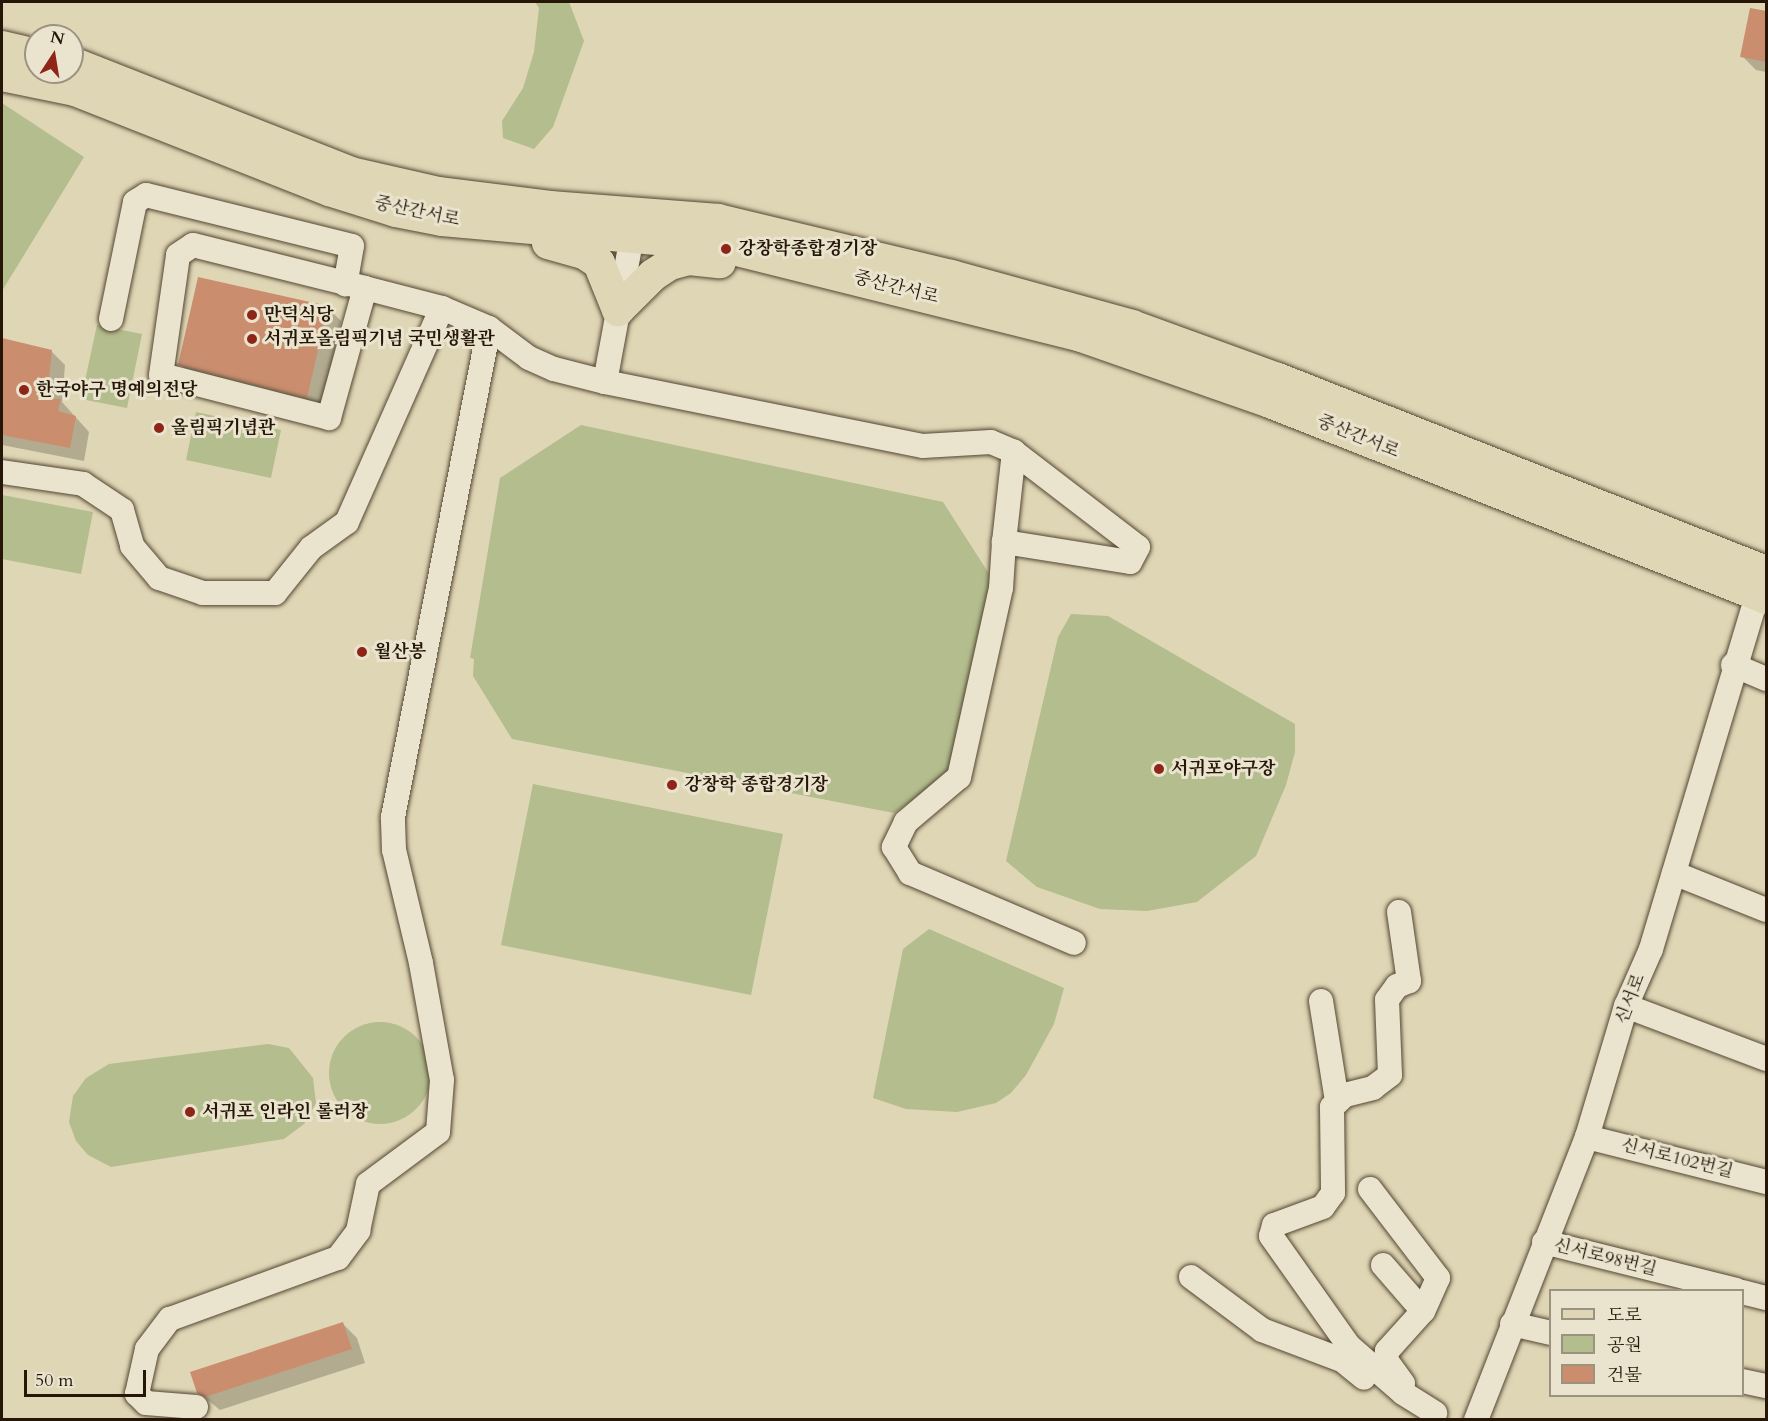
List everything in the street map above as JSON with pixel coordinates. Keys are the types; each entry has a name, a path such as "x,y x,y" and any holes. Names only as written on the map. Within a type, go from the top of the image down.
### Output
{"main road":[{"path":"2,47 24,52"},
{"name":"중산간서로","path":"84,68 351,173 450,195 550,207 634,225 1021,319 1158,360 1764,584"},
{"name":"중산간서로","path":"2,75 75,90 329,190 441,220 634,225 718,220 951,276 1132,326 1278,379 1764,584"},
{"path":"441,220 477,232 557,244 584,253 599,263 618,310 652,275 689,259 787,272 818,270"}],"street":[{"path":"111,319 135,202 146,195 352,246 355,286 329,418 161,375 178,255 194,245 355,286 442,308 489,328 537,362 605,382 923,446 991,442 1014,452 1138,547 1130,562 1093,553 1004,542"},
{"path":"605,382 634,225"},
{"path":"2,472 82,484 122,510 132,546 159,578 202,593 275,593 311,548 347,522 442,308"},
{"path":"196,1407 146,1403 137,1394 147,1349 170,1318 338,1258 358,1231 368,1184 438,1132 442,1080 420,963 394,850 393,817 489,328"},
{"path":"1014,452 1001,588 959,777 906,822 894,848 910,873 1074,943"},
{"name":"신서로","path":"1476,1419 1587,1137 1626,1006 1651,949 1733,665 1764,584"},
{"path":"1733,665 1767,679"},
{"path":"1674,873 1767,910"},
{"path":"1337,1101 1373,1088 1390,1075 1387,1000 1397,986 1409,981 1399,912"},
{"path":"1321,1001 1337,1101 1330,1122 1333,1193 1323,1207 1274,1225 1272,1236 1349,1346 1431,1417"},
{"path":"1626,1006 1767,1059"},
{"name":"신서로102번길","path":"1587,1137 1767,1182"},
{"path":"1370,1189 1438,1278 1423,1311 1396,1338 1386,1360 1394,1374 1431,1417"},
{"name":"신서로98번길","path":"1544,1242 1732,1289"},
{"path":"1383,1265 1423,1311"},
{"path":"1191,1277 1262,1330 1342,1360 1431,1417"},
{"path":"1744,1292 1767,1298"},
{"path":"1512,1324 1549,1333"},
{"path":"1744,1380 1767,1386"}],"green space":[{"path":"535,2 569,2 584,41 553,127 534,149 503,138 502,121 523,88 534,52 539,8"},
{"path":"2,103 84,157 2,291"},
{"path":"97,325 142,334 127,408 81,399"},
{"path":"196,412 281,430 271,478 186,460"},
{"path":"581,425 943,502 995,583 950,774 894,813 512,739 473,676 474,659 470,658 500,478"},
{"path":"2,495 93,512 81,574 2,559"},
{"name":"서귀포야구장","path":"1071,614 1108,616 1295,724 1295,752 1286,785 1256,856 1197,902 1147,911 1100,909 1037,887 1006,861 1058,637"},
{"path":"533,784 783,834 751,995 501,945"},
{"path":"929,929 1064,988 1054,1024 1026,1075 1011,1093 996,1103 957,1112 906,1109 873,1098 903,949"},
{"path":"380,1022 409,1030 423,1044 431,1073 423,1102 409,1116 380,1124 351,1116 337,1102 329,1073 337,1044 351,1030"},
{"name":"서귀포 인라인 롤러장","path":"268,1044 289,1048 313,1078 316,1103 304,1124 284,1139 111,1167 88,1155 76,1141 69,1122 73,1096 86,1078 109,1064"}],"building":[{"path":"1750,8 1767,11 1767,62 1740,57"},
{"name":"서귀포올림픽기념 국민생활관","path":"198,277 328,306 307,398 178,365"},
{"name":"한국야구 명예의전당","path":"2,338 52,350 47,398 61,399 58,411 76,416 70,448 2,435"},
{"path":"343,1322 352,1349 205,1397 197,1393 190,1372"}],"place":[{"name":"강창학종합경기장","path":"726,249"},
{"name":"만덕식당","path":"252,315"},
{"name":"서귀포올림픽기념 국민생활관","path":"252,339"},
{"name":"한국야구 명예의전당","path":"24,390"},
{"name":"올림픽기념관","path":"159,428"},
{"name":"월산봉","path":"362,652"},
{"name":"서귀포야구장","path":"1159,769"},
{"name":"강창학 종합경기장","path":"672,785"},
{"name":"서귀포 인라인 롤러장","path":"190,1112"}]}
